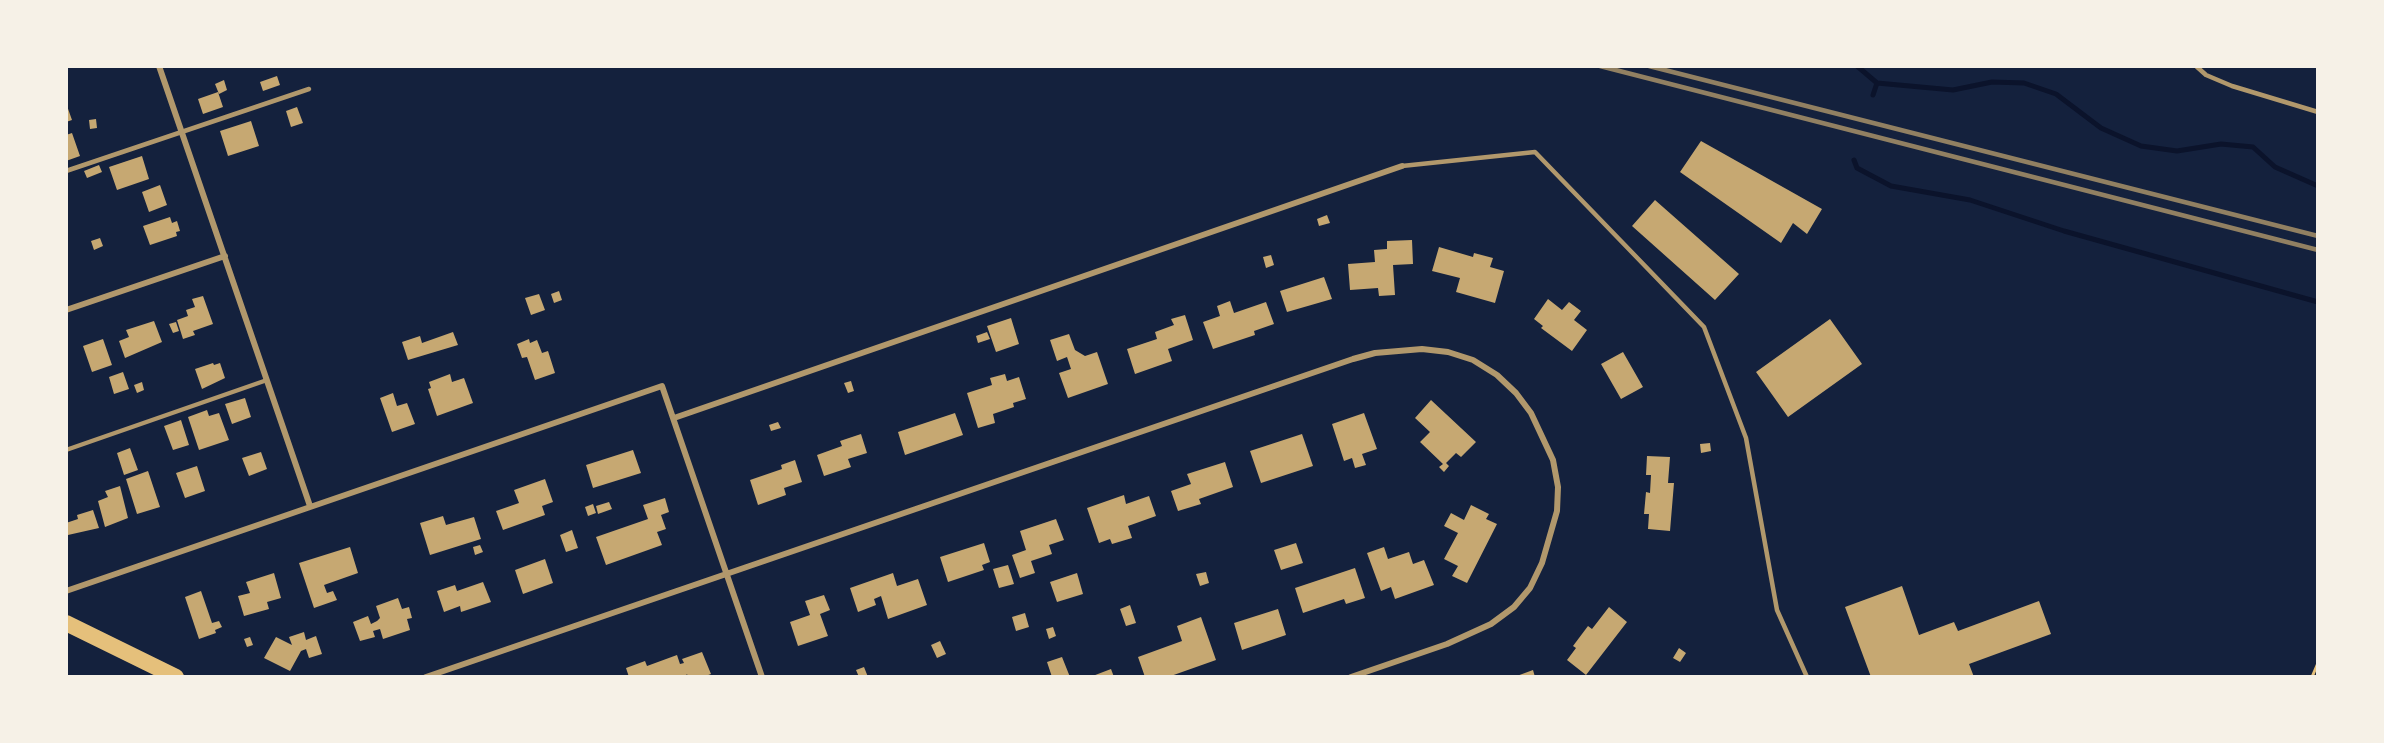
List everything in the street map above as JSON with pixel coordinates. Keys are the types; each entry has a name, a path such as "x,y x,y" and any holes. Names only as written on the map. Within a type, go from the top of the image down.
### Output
{"highway":[{"path":"66,624 176,677"}],"street":[{"path":"159,66 310,506"},
{"path":"674,418 1402,166"},
{"path":"66,310 225,256"},
{"path":"426,677 1353,359 1375,353 1422,350 1448,352 1481,365 1516,393 1531,413 1553,460 1558,487 1557,511 1542,563 1530,588 1514,607 1491,624 1470,635 1351,677"},
{"path":"66,591 662,386 762,677"}],"lane":[{"path":"2196,66 2206,75 2232,86 2318,112"},
{"path":"66,171 309,89"},
{"path":"1402,166 1534,152 1704,327 1746,438 1777,610 1807,677"},
{"path":"66,450 267,380"}],"path":[{"path":"2312,677 2318,663"}],"building":[{"path":"277,76 280,85 263,91 260,82"},
{"path":"224,80 227,90 219,94 215,84"},
{"path":"218,92 223,107 203,114 198,99"},
{"path":"66,103 72,120 66,122"},
{"path":"297,107 303,123 291,127 286,111"},
{"path":"96,119 97,128 90,129 89,120"},
{"path":"251,121 259,146 228,156 220,131"},
{"path":"72,133 80,156 66,161 66,135"},
{"path":"1701,141 1822,209 1807,234 1793,223 1781,243 1680,172"},
{"path":"142,156 149,179 117,190 109,167"},
{"path":"99,165 102,172 87,178 84,171"},
{"path":"160,185 167,205 149,212 142,192"},
{"path":"1655,200 1739,274 1715,300 1632,226"},
{"path":"1327,215 1330,223 1319,226 1317,219"},
{"path":"170,217 172,223 177,221 180,231 176,232 177,236 150,245 143,226"},
{"path":"100,238 103,246 94,250 91,241"},
{"path":"1412,240 1413,264 1393,265 1395,295 1379,296 1378,288 1350,290 1348,264 1375,262 1374,250 1387,249 1387,241"},
{"path":"1439,247 1473,257 1474,253 1493,258 1490,267 1504,271 1495,303 1456,292 1460,278 1432,271"},
{"path":"1271,255 1274,265 1266,268 1263,257"},
{"path":"1324,277 1332,299 1287,312 1280,291"},
{"path":"559,291 562,300 554,303 551,294"},
{"path":"539,294 545,310 531,315 525,298"},
{"path":"203,296 213,324 193,331 195,335 183,339 177,320 188,316 186,310 195,307 192,299"},
{"path":"1548,299 1562,310 1569,302 1581,311 1574,320 1587,330 1572,351 1541,328 1543,326 1534,319"},
{"path":"1230,301 1234,313 1266,302 1274,324 1254,331 1255,335 1213,349 1203,322 1220,316 1217,306"},
{"path":"1185,315 1193,340 1168,349 1172,361 1135,374 1127,349 1157,339 1155,332 1174,325 1171,319"},
{"path":"1011,318 1019,344 996,352 987,326"},
{"path":"1830,319 1862,364 1788,417 1756,372"},
{"path":"154,321 162,342 125,358 119,341 129,337 126,330"},
{"path":"176,322 179,331 173,333 169,324"},
{"path":"453,332 458,345 408,360 402,342 420,336 422,343"},
{"path":"987,332 990,339 978,343 976,336"},
{"path":"1069,334 1075,350 1085,356 1097,352 1108,384 1068,398 1059,373 1071,369 1067,357 1057,361 1050,340"},
{"path":"103,339 112,365 92,372 83,346"},
{"path":"529,339 530,343 537,340 542,353 548,351 555,373 535,380 527,357 522,358 517,344"},
{"path":"1623,352 1643,387 1621,399 1601,364"},
{"path":"213,363 214,365 220,363 225,378 202,389 195,369"},
{"path":"123,372 129,389 114,394 109,377"},
{"path":"450,374 452,382 464,378 473,403 437,416 428,389 431,388 429,382"},
{"path":"1005,374 1007,381 1019,377 1026,399 1013,403 1014,407 993,414 995,423 978,428 967,393 992,385 990,378"},
{"path":"851,381 854,391 848,393 844,383"},
{"path":"142,382 144,390 137,393 134,385"},
{"path":"393,393 397,406 407,403 415,424 392,432 380,398"},
{"path":"245,398 251,417 232,424 225,404"},
{"path":"1431,400 1476,442 1461,457 1456,453 1446,463 1449,466 1444,472 1439,467 1443,464 1420,442 1430,432 1415,418"},
{"path":"207,410 209,416 219,413 229,440 199,450 188,417"},
{"path":"955,413 963,435 905,455 898,432"},
{"path":"1364,413 1377,449 1362,454 1366,465 1355,468 1352,458 1344,461 1332,424"},
{"path":"181,420 189,445 173,450 164,426"},
{"path":"778,422 781,428 771,431 769,425"},
{"path":"861,434 867,453 848,459 851,467 824,476 817,455 842,446 840,441"},
{"path":"1302,434 1313,466 1261,483 1250,451"},
{"path":"1710,443 1711,451 1701,453 1700,444"},
{"path":"130,448 138,470 124,475 117,453"},
{"path":"633,450 641,473 593,488 586,465"},
{"path":"261,452 267,469 249,476 242,458"},
{"path":"1647,456 1670,457 1668,483 1674,483 1670,531 1648,529 1649,514 1644,514 1646,492 1650,493 1651,475 1646,475"},
{"path":"795,460 802,482 784,488 786,495 758,505 750,480 782,469 781,465"},
{"path":"1225,462 1233,487 1199,499 1201,504 1178,511 1171,491 1191,484 1187,474"},
{"path":"197,466 205,491 185,498 176,473"},
{"path":"148,471 160,507 137,514 126,479"},
{"path":"545,479 553,502 542,506 545,515 503,530 496,511 519,503 514,490"},
{"path":"120,486 128,518 105,527 98,501 108,497 105,491"},
{"path":"1124,495 1126,504 1149,496 1156,516 1128,526 1132,538 1112,544 1110,539 1099,543 1087,508"},
{"path":"665,498 669,512 661,515 666,529 657,532 662,545 606,565 596,537 648,519 643,505"},
{"path":"609,502 612,509 598,514 596,506"},
{"path":"593,504 596,513 588,516 585,507"},
{"path":"1471,505 1489,514 1486,519 1497,524 1467,583 1452,576 1458,566 1444,559 1458,533 1444,526 1451,513 1464,520"},
{"path":"93,510 99,528 68,535 66,523 78,519 77,515"},
{"path":"443,516 446,525 474,517 481,539 430,555 420,523"},
{"path":"1056,519 1064,540 1049,545 1052,554 1031,561 1035,573 1020,578 1012,555 1026,550 1020,531"},
{"path":"572,530 578,548 566,552 560,535"},
{"path":"984,543 990,562 982,565 984,570 948,582 940,557"},
{"path":"1296,543 1303,563 1281,570 1274,550"},
{"path":"480,545 483,552 475,555 473,547"},
{"path":"350,547 358,573 324,585 327,593 333,591 337,600 314,608 299,563"},
{"path":"1384,547 1388,559 1409,552 1413,564 1424,560 1434,585 1395,599 1391,587 1381,591 1367,553"},
{"path":"545,559 553,583 523,594 515,570"},
{"path":"1008,565 1014,584 999,588 993,569"},
{"path":"1355,568 1365,598 1346,604 1344,599 1303,613 1295,588"},
{"path":"1206,572 1209,583 1200,586 1196,574"},
{"path":"274,573 281,598 267,602 269,609 244,616 238,596 250,593 246,582"},
{"path":"893,573 897,586 918,579 927,605 888,619 881,596 874,599 876,605 858,612 850,588"},
{"path":"1077,573 1083,594 1057,602 1050,582"},
{"path":"483,582 491,602 461,612 460,606 444,612 437,591 455,585 457,591"},
{"path":"1902,586 1919,635 1954,622 1958,631 2039,601 2051,634 1969,664 1974,677 1871,677 1845,607"},
{"path":"201,591 212,623 219,621 222,627 215,630 216,633 199,639 185,597"},
{"path":"824,595 830,610 820,614 828,636 798,646 790,622 810,615 805,601"},
{"path":"398,598 402,609 409,607 412,618 407,619 410,630 383,639 380,629 373,631 375,637 360,641 353,622 368,616 371,624 377,621 380,618 376,606"},
{"path":"1130,605 1136,623 1126,626 1120,609"},
{"path":"1609,607 1627,622 1586,675 1567,660 1576,648 1573,646 1588,626 1592,629"},
{"path":"1278,609 1286,635 1242,650 1234,623"},
{"path":"1025,613 1029,627 1016,631 1012,617"},
{"path":"1201,617 1216,660 1168,677 1145,677 1138,657 1182,641 1177,626"},
{"path":"1053,627 1056,636 1049,639 1046,629"},
{"path":"304,632 306,640 316,636 322,654 309,658 306,649 301,651 290,671 264,658 276,637 292,645 289,637"},
{"path":"250,637 253,645 247,647 244,639"},
{"path":"940,641 946,654 937,658 931,645"},
{"path":"1679,648 1686,653 1680,662 1673,658"},
{"path":"702,652 711,674 703,677 688,677 687,674 685,677 629,677 626,668 645,661 647,666 677,655 680,664 684,663 682,659"},
{"path":"1062,657 1070,677 1052,677 1047,662"},
{"path":"864,667 868,677 859,677 856,670"},
{"path":"1111,669 1114,677 1090,677"},
{"path":"1533,670 1535,677 1514,677"}],"waterway":[{"path":"1857,66 1877,83 1953,90 1992,82 2024,83 2056,94 2101,128 2141,146 2177,151 2221,144 2253,147 2275,167 2318,186"},
{"path":"1873,95 1877,83"},
{"path":"1854,160 1857,168 1891,186 1970,200 2064,231 2318,302"}],"railway":[{"path":"1600,66 2318,250"},
{"path":"1649,66 2318,236"}]}
